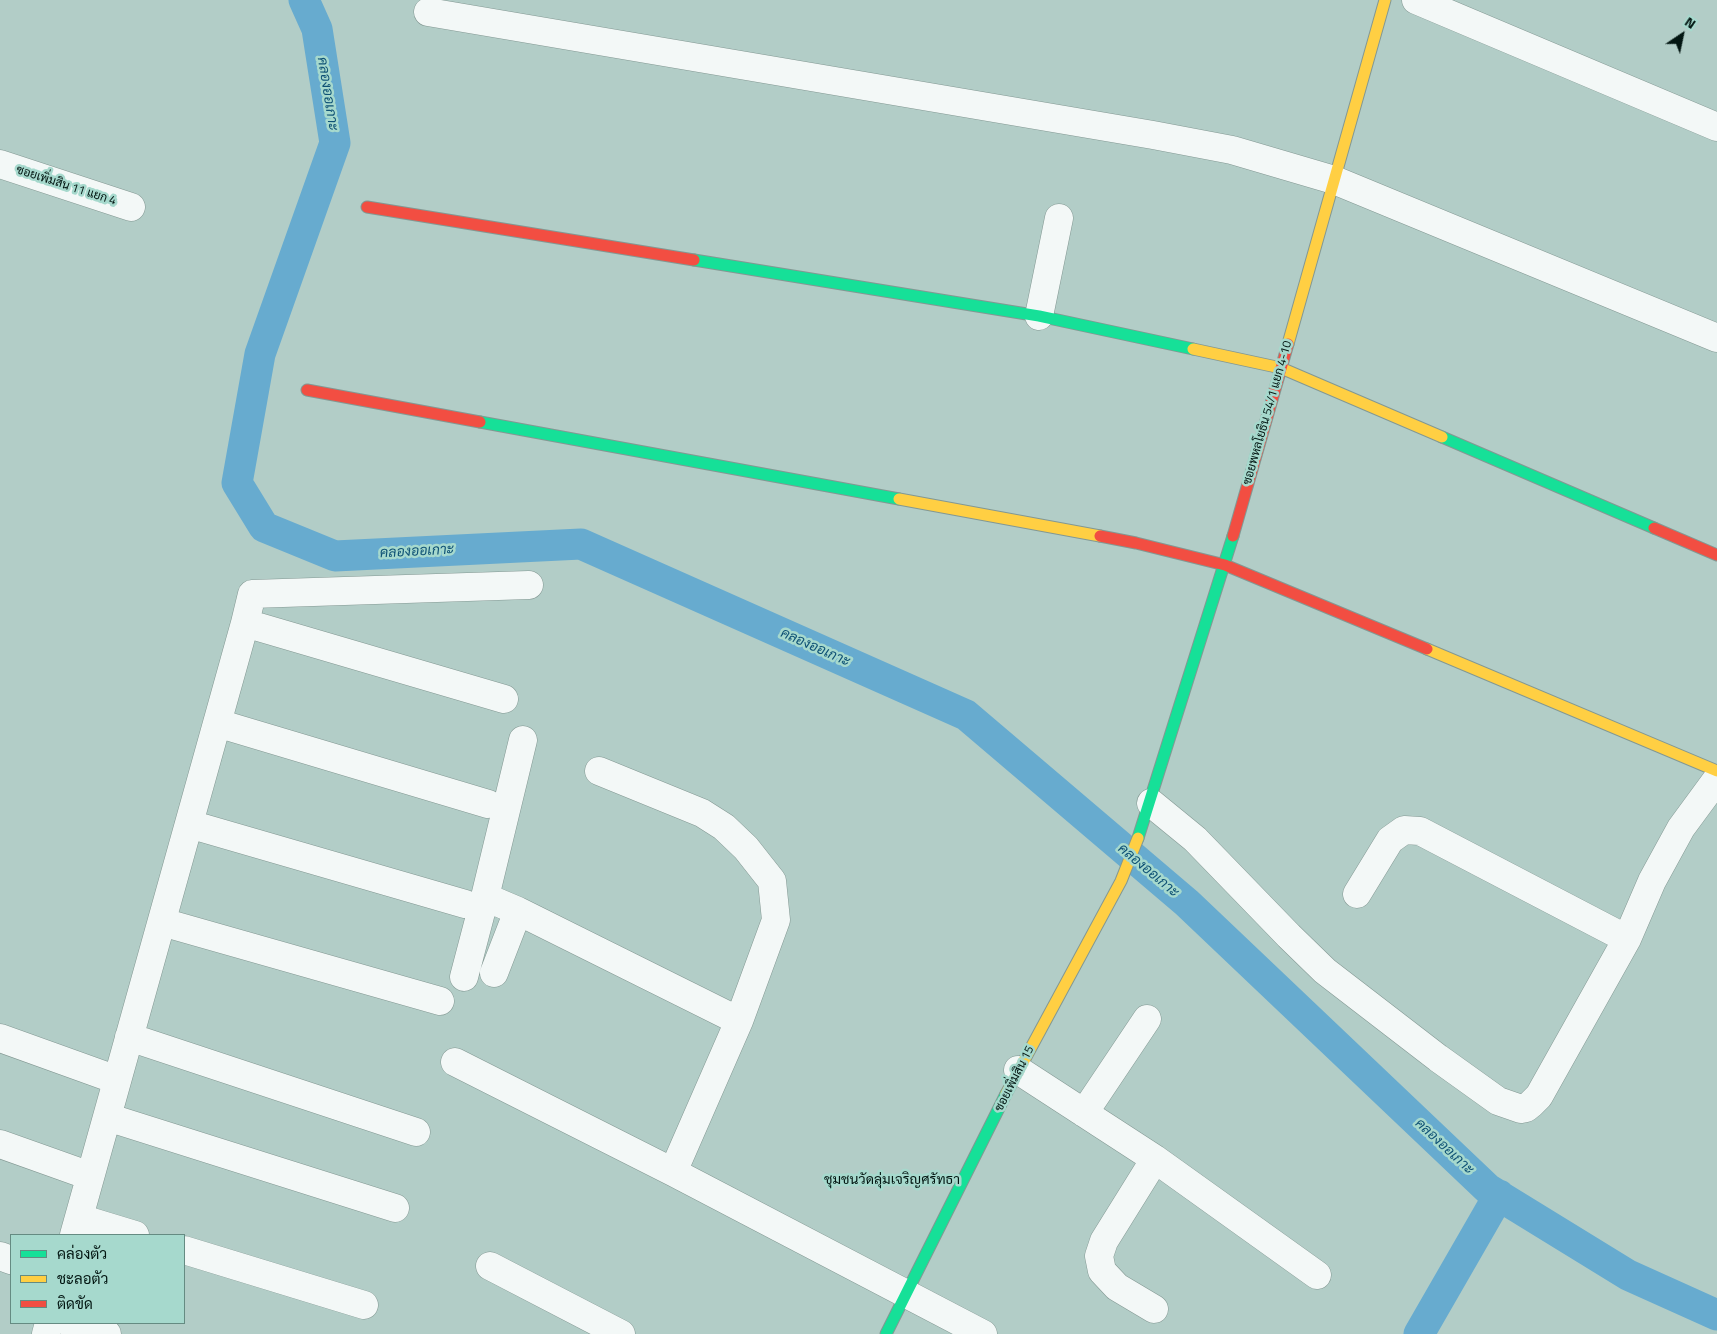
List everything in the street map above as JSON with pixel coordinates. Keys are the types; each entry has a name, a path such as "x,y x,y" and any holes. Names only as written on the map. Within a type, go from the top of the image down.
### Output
{"street":[{"name":"ซอยพหลโยธิน 54/1 แยก 4-10","path":"1148,814 1224,565 1385,0"},
{"path":"1416,0 1717,127"},
{"path":"428,12 1232,150 1334,180 1717,338"},
{"name":"ซอยเพิ่มสิน 11 แยก 4","path":"0,164 131,207"},
{"path":"367,207 1039,316 1281,368 1717,555"},
{"path":"1039,316 1059,218"},
{"path":"307,390 1136,543 1224,565 1717,771"},
{"path":"128,1234 76,1227 246,623 252,594 529,585"},
{"path":"246,623 504,699"},
{"path":"218,723 488,804"},
{"path":"464,977 475,901 523,740"},
{"path":"599,770 702,813 724,827 746,848 772,881 776,920 739,1021 673,1172"},
{"path":"1148,814 1195,839 1275,923 1325,972 1498,1101 1515,1108 1526,1108 1538,1096 1626,939 1652,881 1681,828 1717,779"},
{"name":"ซอยเพิ่มสิน 15","path":"886,1334 1018,1070 1121,881 1148,814"},
{"path":"189,824 518,911 739,1021"},
{"path":"1357,894 1390,840 1404,830 1420,831 1626,939"},
{"path":"494,973 518,911"},
{"path":"162,922 440,1001"},
{"path":"1084,1112 1147,1019"},
{"path":"129,1037 416,1132"},
{"path":"0,1038 117,1080"},
{"path":"455,1062 673,1172 983,1334"},
{"path":"1018,1070 1154,1159 1318,1275"},
{"path":"107,1117 395,1208"},
{"path":"0,1144 90,1176"},
{"path":"1154,1159 1104,1241 1099,1256 1102,1271 1117,1287 1154,1309"},
{"path":"185,1250 364,1305"},
{"path":"490,1266 621,1334"},
{"path":"73,1324 107,1334"}],"waterway":[{"name":"คลองออเกาะ","path":"304,0 317,29 335,143 260,354 237,483 264,527 335,556 581,544 966,715 1187,903 1488,1189 1628,1275 1717,1315"},
{"path":"1419,1334 1499,1195"}],"traffic: fast":[{"path":"694,260 1039,316 1193,349"},
{"path":"480,422 899,499"},
{"path":"1442,437 1654,528"},
{"path":"1138,838 1233,536"},
{"path":"886,1334 1006,1094"}],"traffic: slow":[{"path":"1288,344 1385,0"},
{"path":"1193,349 1281,368 1442,437"},
{"path":"899,499 1100,536"},
{"path":"1427,649 1717,771"},
{"path":"1006,1094 1121,881 1138,838"}],"traffic: jam":[{"path":"367,207 694,260"},
{"path":"1233,536 1288,344"},
{"path":"307,390 480,422"},
{"path":"1654,528 1717,555"},
{"path":"1100,536 1225,565 1427,649"}],"district":[{"name":"ชุมชนวัดลุ่มเจริญศรัทธา","path":"892,1181"}]}
